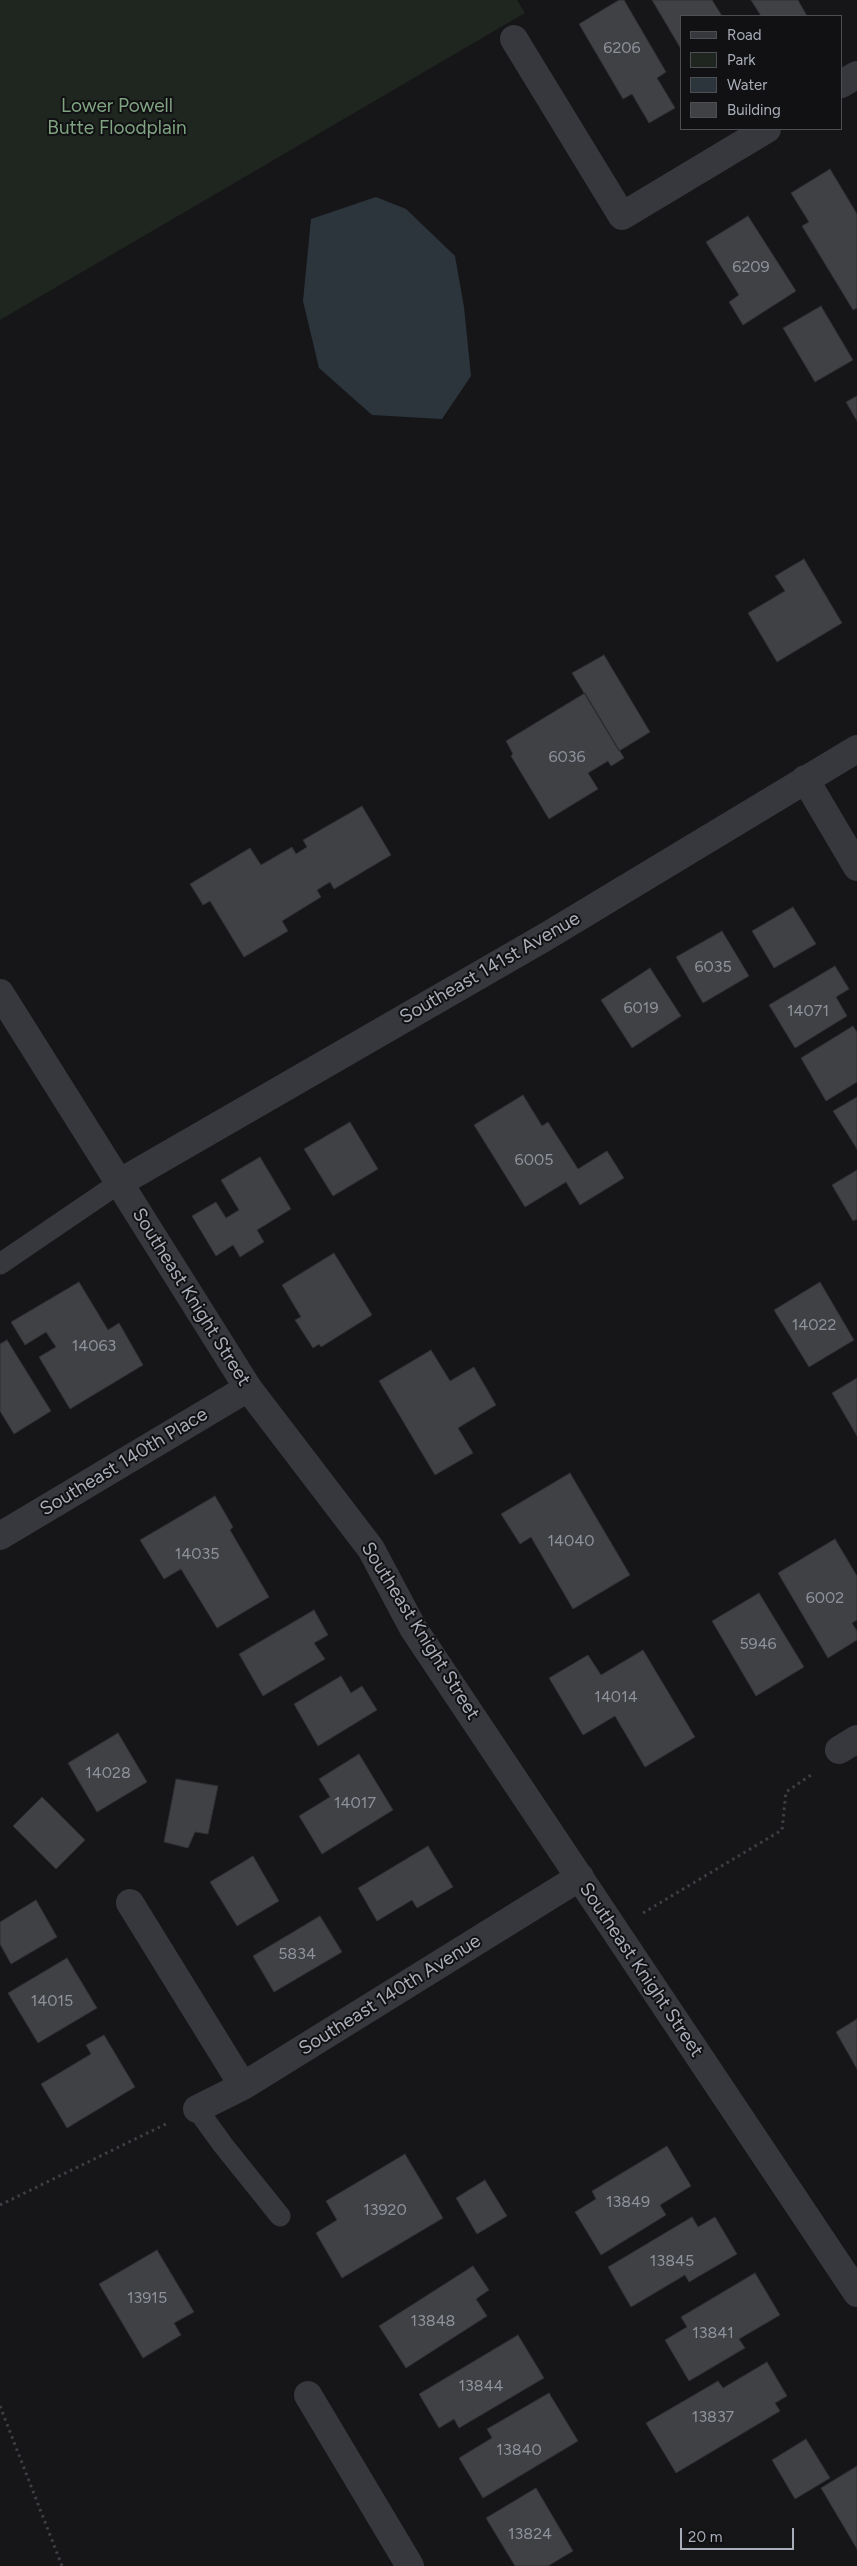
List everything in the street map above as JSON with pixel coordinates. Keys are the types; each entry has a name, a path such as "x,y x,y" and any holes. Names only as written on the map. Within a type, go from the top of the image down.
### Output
{"street":[{"path":"514,39 622,216 765,130"},
{"path":"842,83 857,75"},
{"name":"Southeast 141st Avenue","path":"120,1183 547,936 857,749"},
{"path":"805,779 857,867"},
{"name":"Southeast Knight Street","path":"0,994 248,1388 370,1549 413,1628 857,2293"},
{"name":"Southeast 140th Place","path":"0,1536 248,1388"},
{"name":"Southeast 140th Avenue","path":"197,2109 243,2086 580,1878"},
{"path":"130,1903 243,2086"},
{"path":"308,2395 410,2566"}],"lane":[{"path":"0,1264 120,1183"},
{"path":"197,2109 223,2145 280,2216"}],"path":[{"path":"615,1930 782,1830 786,1792 808,1779 848,1744"},
{"path":"0,2205 197,2109"},
{"path":"0,2406 62,2566"}],"green space":[{"name":"Lower Powell Butte Floodplain","path":"0,0 517,0 525,13 0,320"}],"water":[{"path":"376,197 406,209 455,256 464,307 471,376 442,419 372,415 319,368 303,301 311,219"}],"building":[{"path":"619,0 624,0 666,72 657,78 675,108 649,123 632,94 623,99 579,24"},
{"path":"652,0 712,0 721,15 680,15 680,47"},
{"path":"751,0 798,0 806,15 760,15"},
{"path":"830,169 857,214 857,308 853,310 802,226 809,222 791,193"},
{"path":"748,216 796,291 743,325 729,302 739,295 706,242"},
{"path":"821,306 853,360 815,382 783,328"},
{"path":"857,396 857,421 846,402"},
{"path":"804,559 842,623 777,662 748,613 785,591 775,576"},
{"path":"604,655 650,732 619,751 572,673"},
{"path":"585,693 624,758 611,766 608,761 588,773 598,789 549,819 511,756 513,754 506,741"},
{"path":"362,806 391,855 334,889 330,882 317,890 321,897 282,921 288,931 244,957 210,901 203,905 190,884 250,848 261,865 292,847 296,854 307,847 303,840"},
{"path":"793,907 816,944 774,968 752,931"},
{"path":"722,931 749,976 703,1003 676,957"},
{"path":"835,966 849,989 836,997 847,1016 795,1048 769,1005"},
{"path":"650,968 681,1016 632,1048 601,1000"},
{"path":"853,1026 857,1032 857,1082 826,1101 801,1058"},
{"path":"523,1095 542,1126 548,1122 578,1169 607,1151 624,1178 580,1205 566,1182 525,1207 474,1125"},
{"path":"857,1097 857,1149 833,1111"},
{"path":"350,1122 378,1169 333,1196 304,1149"},
{"path":"260,1157 291,1209 257,1230 264,1242 240,1257 233,1245 216,1256 192,1216 216,1202 226,1218 239,1210 221,1180"},
{"path":"857,1170 857,1219 853,1221 832,1185"},
{"path":"334,1253 372,1315 321,1347 319,1344 313,1348 295,1320 301,1317 282,1285"},
{"path":"79,1282 108,1330 119,1323 143,1365 70,1409 39,1357 56,1347 46,1332 25,1345 11,1322"},
{"path":"820,1282 854,1340 809,1367 774,1310"},
{"path":"7,1340 51,1411 14,1434 0,1411 0,1344"},
{"path":"431,1350 450,1381 474,1367 496,1405 458,1428 473,1453 435,1475 379,1381"},
{"path":"857,1378 857,1436 832,1393"},
{"path":"570,1473 630,1575 573,1609 531,1537 520,1544 501,1514"},
{"path":"215,1496 233,1527 230,1530 269,1597 217,1628 181,1569 164,1579 140,1540"},
{"path":"835,1539 857,1576 857,1620 852,1623 857,1631 857,1640 828,1658 778,1573"},
{"path":"759,1593 804,1667 756,1696 712,1621"},
{"path":"314,1610 328,1635 314,1643 325,1659 263,1696 239,1654"},
{"path":"643,1650 695,1737 645,1767 615,1716 583,1735 549,1678 588,1655 601,1675"},
{"path":"341,1676 351,1693 362,1686 377,1710 318,1746 294,1704"},
{"path":"118,1733 147,1782 97,1812 68,1763"},
{"path":"359,1754 393,1810 322,1854 299,1816 330,1797 319,1779"},
{"path":"176,1779 218,1786 208,1834 195,1832 188,1848 164,1842"},
{"path":"42,1797 85,1840 56,1869 13,1826"},
{"path":"428,1846 453,1887 417,1908 412,1900 377,1921 358,1888"},
{"path":"253,1856 279,1901 237,1926 210,1882"},
{"path":"36,1900 57,1937 11,1964 0,1944 0,1922"},
{"path":"320,1916 342,1952 274,1992 253,1956"},
{"path":"67,1958 97,2008 38,2043 8,1993"},
{"path":"857,2019 857,2069 836,2032"},
{"path":"104,2035 135,2087 67,2128 41,2084 91,2054 86,2045"},
{"path":"667,2146 691,2186 660,2205 666,2215 601,2255 575,2212 596,2199 592,2191"},
{"path":"405,2154 443,2218 342,2278 316,2233 337,2220 326,2201"},
{"path":"485,2180 507,2216 477,2234 456,2198"},
{"path":"692,2217 698,2227 715,2217 737,2254 689,2282 685,2275 631,2307 608,2267"},
{"path":"157,2250 194,2312 174,2323 181,2335 143,2358 99,2284"},
{"path":"473,2266 489,2290 476,2299 487,2316 406,2368 379,2326"},
{"path":"755,2273 780,2315 739,2339 745,2348 689,2381 665,2340 687,2327 681,2317"},
{"path":"518,2335 544,2378 459,2428 454,2419 439,2428 419,2394"},
{"path":"767,2362 787,2396 775,2403 780,2411 676,2473 646,2423 718,2381 723,2388"},
{"path":"549,2393 578,2441 483,2498 459,2458 492,2438 487,2429"},
{"path":"806,2439 830,2478 795,2499 772,2460"},
{"path":"857,2466 857,2549 821,2488"},
{"path":"536,2488 573,2551 548,2566 515,2566 486,2518"}]}
